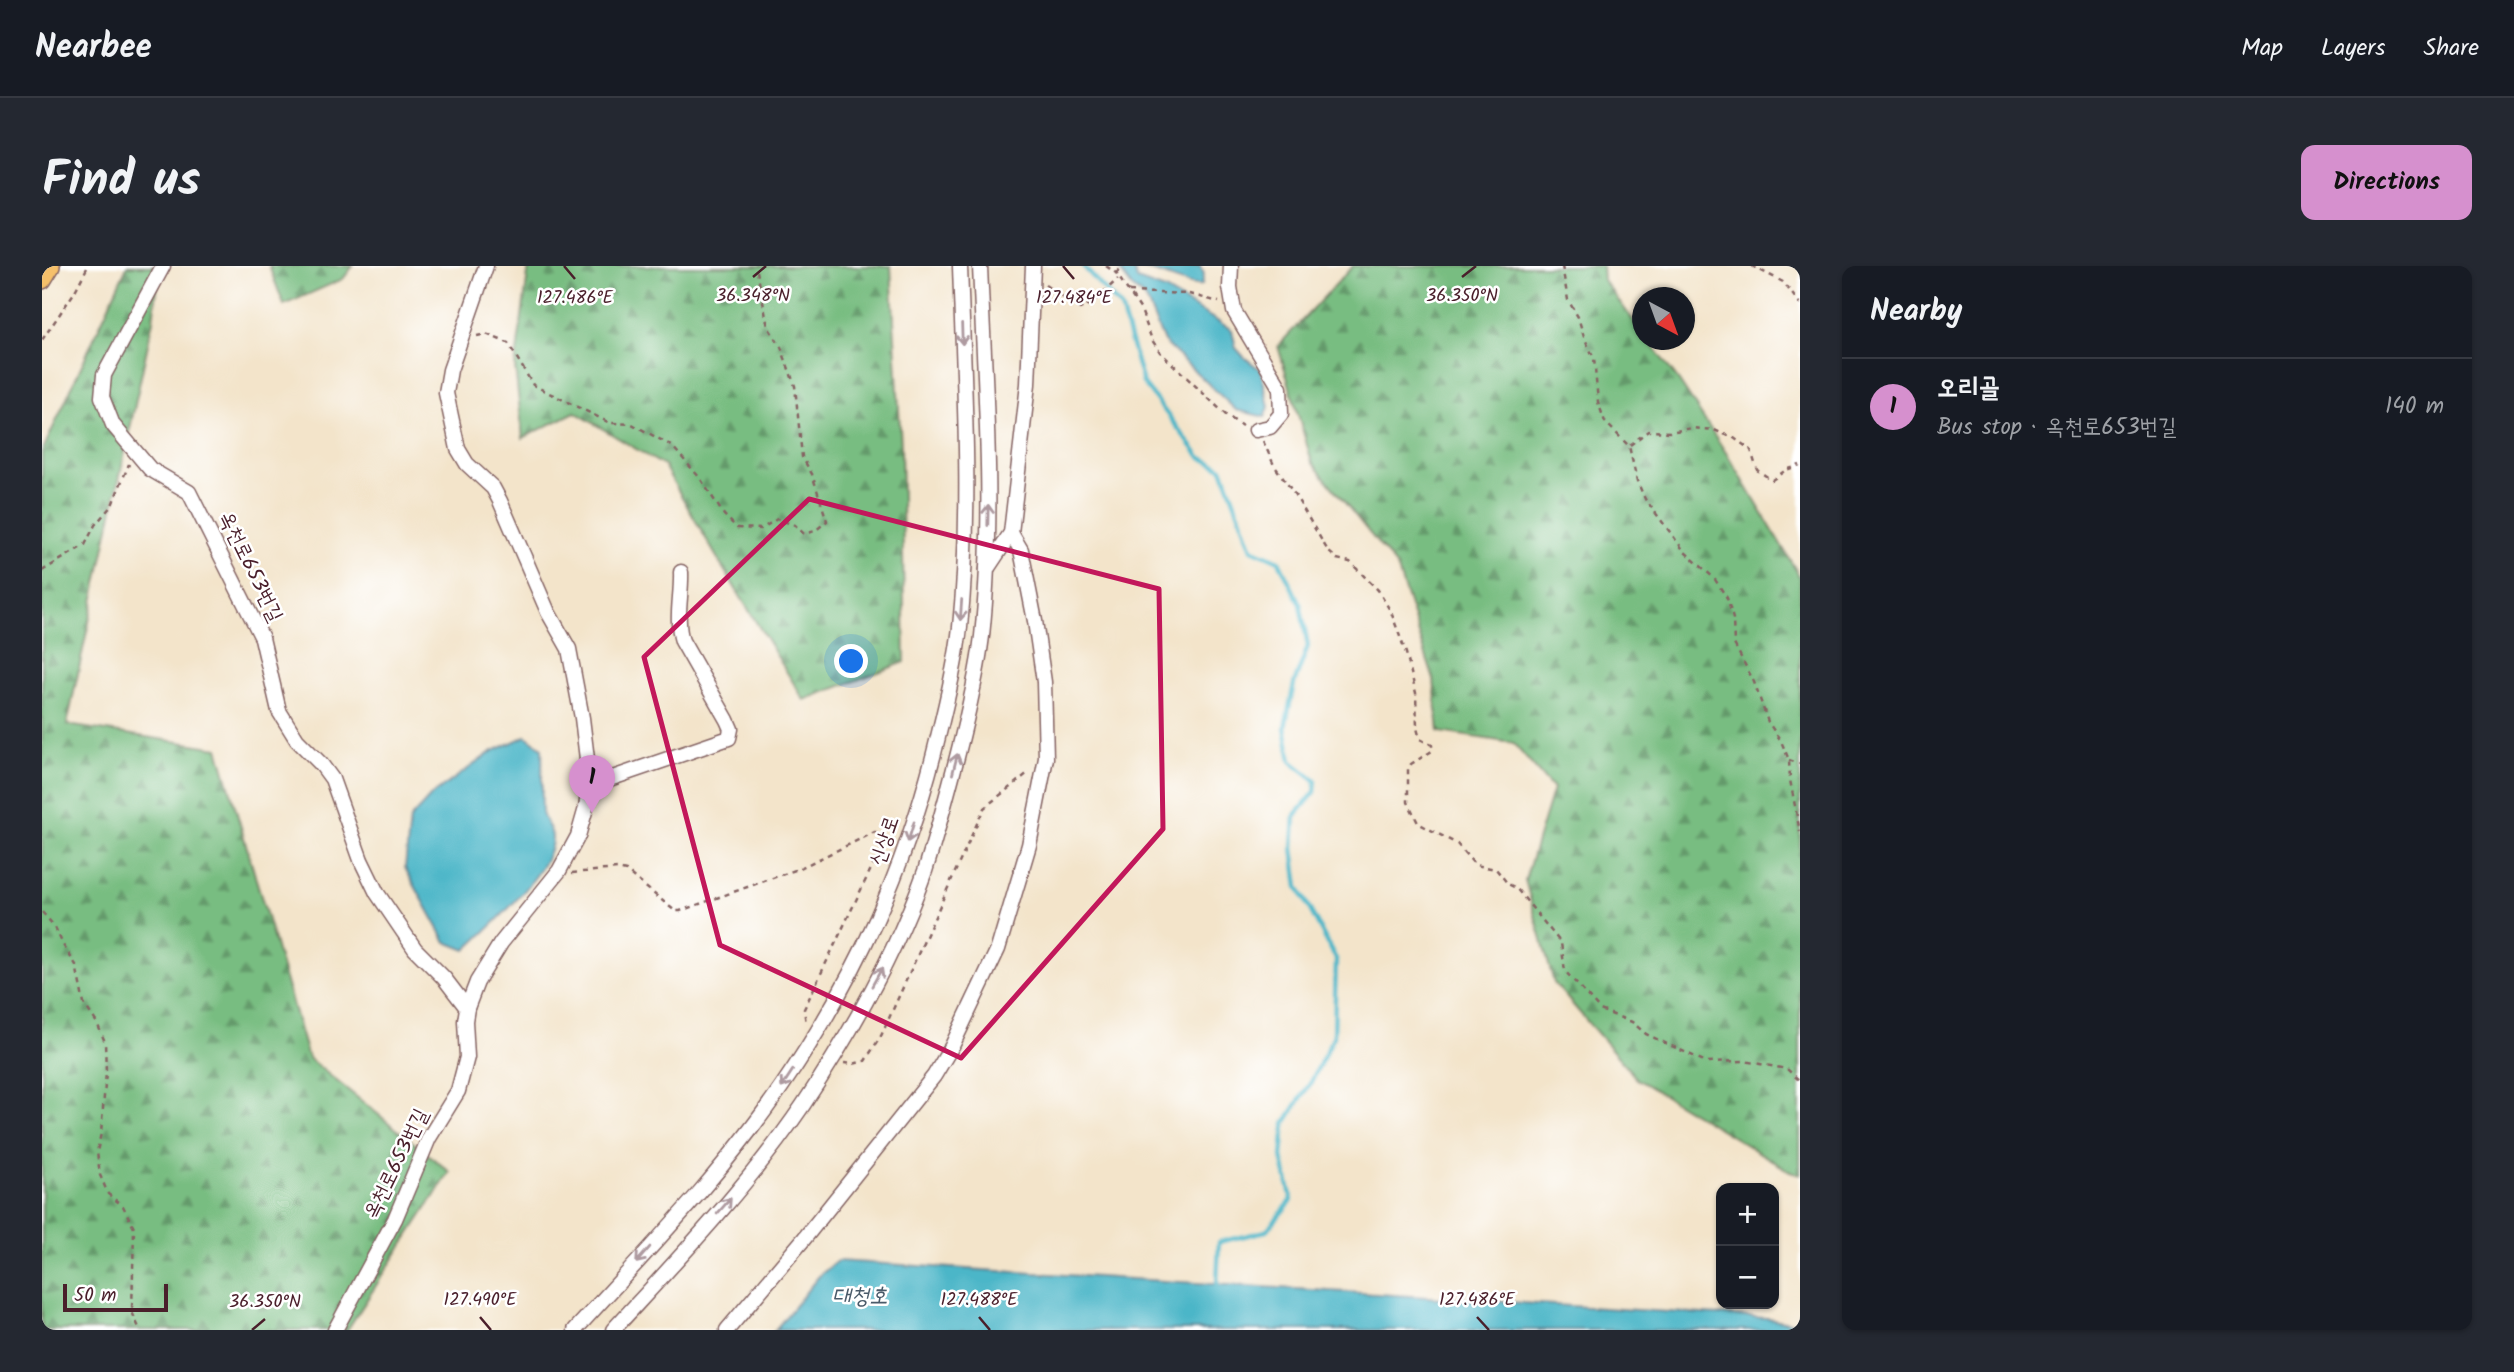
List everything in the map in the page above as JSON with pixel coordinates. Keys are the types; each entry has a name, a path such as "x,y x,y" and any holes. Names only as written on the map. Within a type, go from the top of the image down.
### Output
{"highway":[{"path":"42,279 50,266"}],"street":[{"name":"옥천로653번길","path":"163,266 104,375 102,397 113,425 150,469 189,492 262,638 279,710 297,740 332,779 361,860 377,893 415,949 444,978 467,1008"},
{"name":"옥천로653번길","path":"335,1330 395,1219 429,1138 458,1091 467,1056 467,1008 477,982 500,943 559,871 578,836 586,808 589,786 582,718 569,649 548,612 500,501 492,488 467,464 458,449 446,393 450,370 486,266"},
{"name":"신상로","path":"575,1330 714,1174 780,1088 824,1021 870,935 903,859 948,698 960,630 966,472 960,266"},
{"path":"613,1330 734,1194 802,1106 845,1037 893,948 925,870 970,705 982,638 989,477 980,266"},
{"path":"986,570 1011,533 1028,384 1033,266"},
{"path":"1231,266 1230,286 1234,311 1280,388 1282,414 1270,427 1256,430"},
{"path":"727,1330 934,1076 952,1046 998,948 1029,845 1046,758 1044,682 1035,621 1021,550 1011,533"},
{"path":"589,786 729,738 727,720 682,641 678,629 682,593 681,572"}],"path":[{"path":"42,340 74,293 88,266"},
{"path":"460,342 486,334 508,343 533,385 610,423 632,424 672,446 700,478 723,515 737,528 761,529 777,519 795,525 804,534 816,531 827,522 824,506 812,474 802,457 795,386 781,347 768,327 756,266"},
{"path":"1106,266 1116,273 1141,310 1152,340 1160,352 1226,415 1260,434 1274,465 1328,551 1336,559 1350,562 1377,590 1391,612 1406,653 1416,693 1416,728 1420,740 1432,745 1432,751 1411,764 1408,769 1408,802 1418,822 1457,844 1475,865 1496,869 1508,884 1516,888 1562,943 1565,971 1600,1010 1632,1022 1646,1034 1706,1062 1744,1061 1787,1069 1800,1081"},
{"path":"1116,273 1124,266"},
{"path":"1562,266 1568,300 1578,317 1594,358 1598,402 1605,422 1629,446 1637,481 1646,499 1685,552 1714,578 1727,598 1733,619 1734,644 1754,682 1768,722 1781,741 1789,760 1800,832"},
{"path":"1752,266 1783,282 1800,304"},
{"path":"1043,284 1080,309 1092,303 1118,279"},
{"path":"1129,292 1189,295 1213,302 1233,303"},
{"path":"1629,446 1648,431 1670,432 1692,428 1714,430 1734,438 1751,450 1757,470 1772,480 1786,470 1800,465"},
{"path":"42,570 85,545 95,525 112,505 134,452"},
{"path":"1789,760 1800,764"},
{"path":"839,1060 853,1064 869,1057 919,955 984,808 1033,769"},
{"path":"574,873 617,869 626,871 675,911 680,911 798,869 875,832 881,833 884,838 880,850 804,1009 807,1029"},
{"path":"42,912 55,926 76,965 84,1004 97,1023 105,1042 106,1072 97,1152 100,1175 108,1194 123,1206 134,1228 132,1312 140,1330"}],"highlighted area":[{"path":"809,499 1159,589 1163,829 961,1058 720,945 644,657"}],"green space":[{"path":"127,266 160,266 153,320 67,725 218,748 308,1058 450,1172 347,1330 42,1330 42,452"},
{"path":"269,266 353,266 343,279 284,305"},
{"path":"529,266 891,266 901,446 905,662 804,700 664,466 575,412 523,438 515,367"},
{"path":"1353,266 1602,266 1603,280 1632,319 1632,350 1656,350 1734,465 1800,577 1800,1174 1790,1171 1637,1079 1554,983 1525,880 1553,789 1513,743 1439,732 1434,680 1397,567 1312,462 1278,346"}],"water":[{"path":"1116,266 1200,266 1204,274 1202,285 1150,271 1134,270 1137,280 1165,290 1232,330 1236,348 1261,370 1269,407 1265,417 1236,410 1164,342 1146,299 1132,287"},
{"path":"526,736 542,748 542,812 552,834 550,850 543,865 518,898 466,950 446,942 405,868 410,819 432,795 491,752"},
{"name":"대청호","path":"837,1261 1768,1318 1800,1324 1800,1330 775,1330 819,1276"}],"waterway":[{"path":"1083,266 1121,308 1143,383 1200,457 1222,468 1252,549 1279,561 1300,604 1308,646 1294,684 1285,727 1291,761 1316,781 1315,792 1295,816 1293,848 1298,887 1336,959 1334,1036 1311,1082 1285,1123 1282,1157 1292,1200 1266,1231 1219,1242 1217,1284"}],"place":[{"name":"오리골","path":"592,813"}]}
